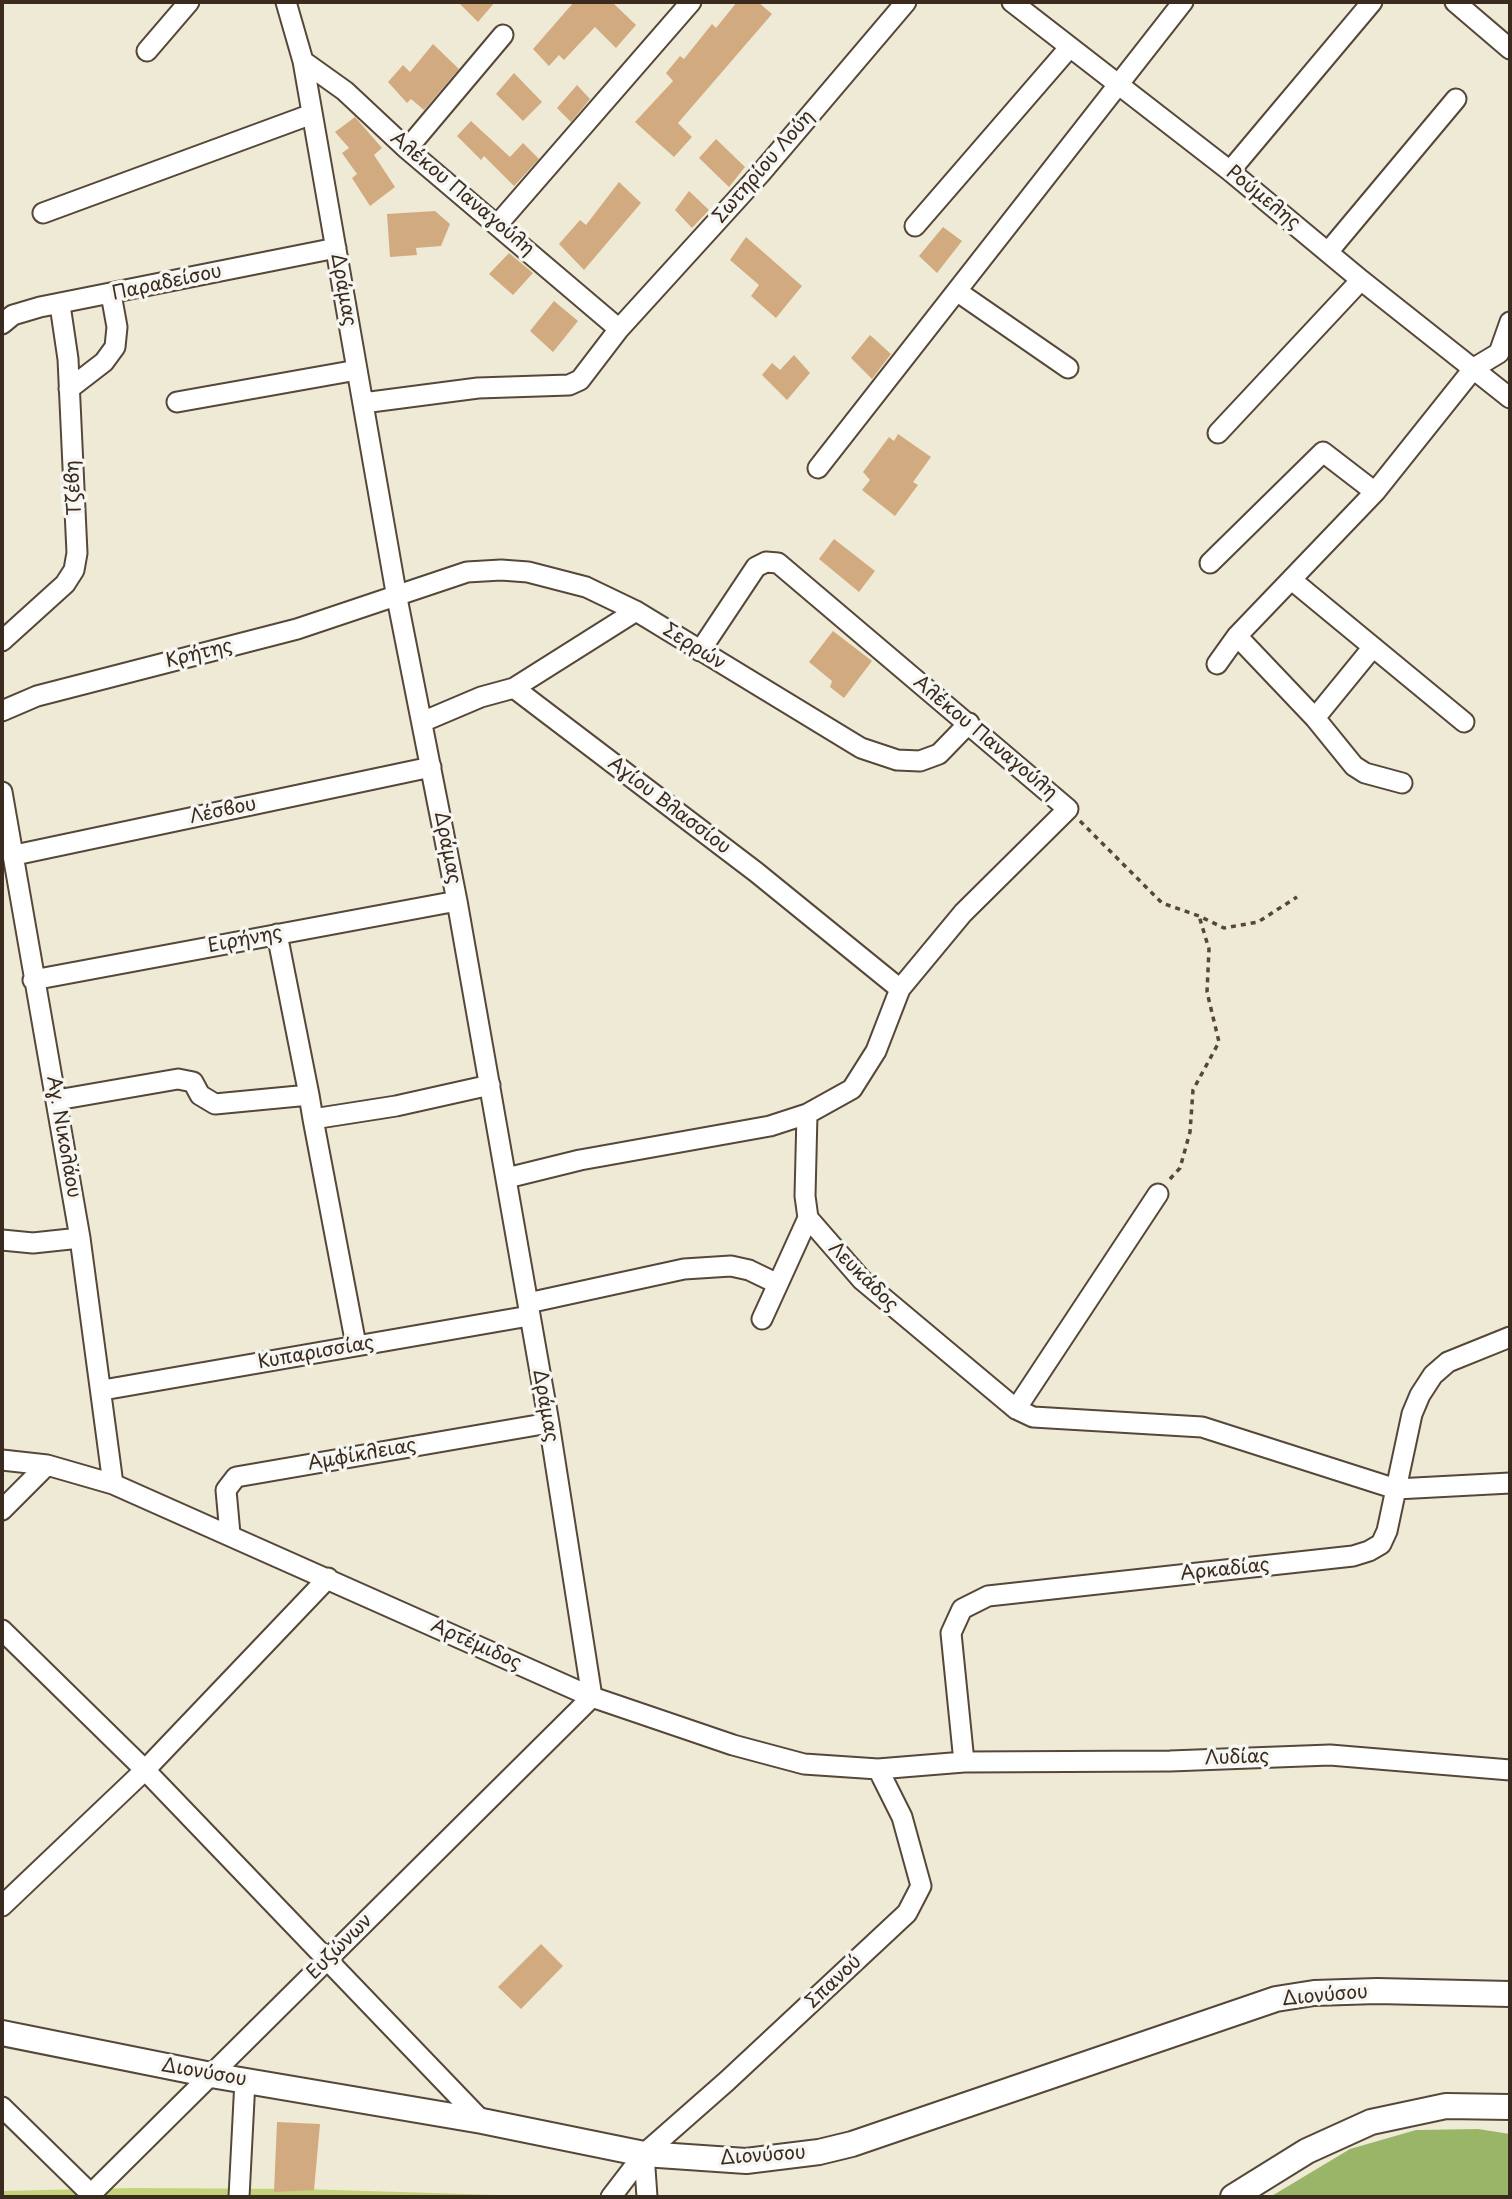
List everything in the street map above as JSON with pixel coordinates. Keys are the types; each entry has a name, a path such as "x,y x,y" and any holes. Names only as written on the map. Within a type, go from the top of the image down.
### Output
{"main road":[{"name":"Διονύσου","path":"2,2034 211,2075 482,2121 643,2154 746,2161 819,2152 915,2123 1208,2021 1296,1995 1377,1991 1510,1994"},
{"path":"1233,2197 1307,2151 1371,2122 1446,2106 1510,2107"}],"street":[{"path":"147,51 190,2"},
{"name":"Δράμας","path":"286,2 303,61 397,598 457,901 549,1423 592,1697"},
{"path":"498,225 691,2"},
{"name":"Σωτηρίου Λούη","path":"363,403 478,388 569,385 580,380 618,329 760,174 906,2"},
{"name":"Ρούμελης","path":"1012,2 1230,170 1360,280 1510,398"},
{"path":"818,468 1183,2"},
{"path":"1230,170 1372,2"},
{"path":"1455,2 1510,49"},
{"path":"407,149 503,35"},
{"path":"915,226 1069,48"},
{"name":"Αλέκου Παναγούλη","path":"303,61 345,91 407,149 618,329"},
{"path":"1328,252 1456,99"},
{"path":"43,213 312,114"},
{"name":"Παραδείσου","path":"2,324 13,315 336,248"},
{"path":"1218,433 1360,280"},
{"path":"958,292 1068,368"},
{"path":"69,389 104,362 115,347 117,327 111,294"},
{"name":"Τζέβη","path":"2,641 65,584 74,570 77,553 69,389 60,305"},
{"path":"1217,664 1237,636 1293,581 1375,492 1474,368 1499,353 1510,322"},
{"path":"177,402 357,370"},
{"path":"1210,563 1323,452 1375,492"},
{"name":"Αλέκου Παναγούλη","path":"700,651 756,568 766,562 778,563 1068,809"},
{"name":"Σερρών","path":"397,598 467,572 528,572 586,587 636,611 861,748 897,760 920,761 939,754 969,723"},
{"path":"1293,581 1464,722"},
{"name":"Κρήτης","path":"4,703 297,629 397,598"},
{"path":"422,722 481,696 514,688 636,611"},
{"path":"1237,636 1315,718 1354,766 1366,774 1402,783"},
{"path":"1315,718 1373,648"},
{"name":"Αγίου Βλασσίου","path":"514,688 756,872 900,989"},
{"name":"Λέσβου","path":"15,855 431,767"},
{"name":"Αγ. Νικολάου","path":"2,792 80,1238 103,1390 113,1484"},
{"path":"507,1178 580,1160 770,1126 807,1114 852,1089 876,1051 900,989 963,913 1068,809"},
{"name":"Ειρήνης","path":"33,979 457,901"},
{"path":"277,934 356,1345"},
{"path":"57,1100 178,1079 193,1082 200,1096 215,1104 309,1095"},
{"path":"313,1119 396,1106 490,1085"},
{"path":"762,1319 808,1219 805,1196 807,1114"},
{"path":"1016,1409 1158,1194"},
{"name":"Λευκάδος","path":"808,1219 862,1280 1016,1409 1033,1417 1165,1422 1202,1427 1396,1489"},
{"path":"2,1240 33,1243 80,1238"},
{"name":"Κυπαρισσίας","path":"103,1390 356,1345 529,1310 684,1269 731,1266 749,1270 778,1284"},
{"name":"Αρκαδίας","path":"964,1762 951,1633 954,1620 972,1602 988,1596 1353,1556 1381,1544 1388,1531 1412,1414 1433,1375 1448,1362 1510,1337"},
{"name":"Αμφίκλειας","path":"230,1534 226,1490 236,1477 549,1423"},
{"name":"Αρτέμιδος","path":"2,1460 47,1465 113,1484 592,1697 733,1745 804,1764 878,1769 964,1762"},
{"path":"2,1510 47,1465"},
{"path":"1396,1489 1510,1483"},
{"path":"2,1906 145,1770 328,1578"},
{"path":"2,1630 145,1770 482,2121"},
{"name":"Ευζώνων","path":"91,2196 592,1697"},
{"name":"Λυδίας","path":"964,1762 1170,1761 1330,1755 1510,1770"},
{"name":"Σπανού","path":"611,2197 643,2154 727,2081 907,1913 921,1886 902,1817 878,1769"},
{"path":"239,2197 245,2080"},
{"path":"2,2106 91,2196"},
{"path":"643,2154 646,2197"}],"path":[{"name":"Αλέκου Παναγούλη","path":"1068,809 1162,903 1199,916 1224,929 1258,922 1297,897"},
{"path":"1158,1194 1180,1168 1190,1132 1193,1090 1219,1042 1207,992 1209,949 1199,916"}],"green space":[{"path":"1478,2129 1510,2134 1510,2197 1270,2197 1350,2149 1416,2130"},
{"path":"132,2188 302,2189 564,2197 2,2197 2,2191"}],"building":[{"path":"458,2 495,2 478,22"},
{"path":"574,2 612,2 636,25 616,48 595,27 564,60 559,55 549,66 533,49"},
{"path":"737,2 758,2 772,14 678,123 692,137 674,157 635,122 673,81 666,73 680,56 684,59 712,24 716,28"},
{"path":"433,44 459,69 424,110 411,99 407,103 388,82 403,65 410,72"},
{"path":"514,73 542,102 523,121 496,94"},
{"path":"577,85 590,99 571,122 557,108"},
{"path":"355,117 382,148 374,155 395,187 370,206 352,178 357,174 342,153 349,148 335,132"},
{"path":"471,121 510,157 523,143 539,159 514,186 484,156 481,160 457,136"},
{"path":"716,139 745,167 729,187 699,158"},
{"path":"619,182 641,203 584,270 559,244 580,220 586,225"},
{"path":"689,191 709,210 692,228 675,210"},
{"path":"435,211 450,224 441,246 416,248 417,255 390,257 387,214"},
{"path":"943,227 962,241 937,273 919,256"},
{"path":"746,237 802,286 776,318 751,296 759,285 730,260"},
{"path":"509,253 533,273 513,295 489,274"},
{"path":"554,301 578,321 553,352 530,331"},
{"path":"870,335 891,354 872,379 851,358"},
{"path":"794,355 810,373 787,400 762,375 772,363 780,370"},
{"path":"898,434 931,457 913,482 918,485 895,516 862,490 870,480 863,472 889,437 894,441"},
{"path":"834,539 875,571 859,592 819,559"},
{"path":"833,631 872,661 844,698 830,687 832,681 809,662"},
{"path":"541,1944 563,1966 521,2009 498,1987"},
{"path":"277,2122 320,2124 314,2190 274,2192"}]}
